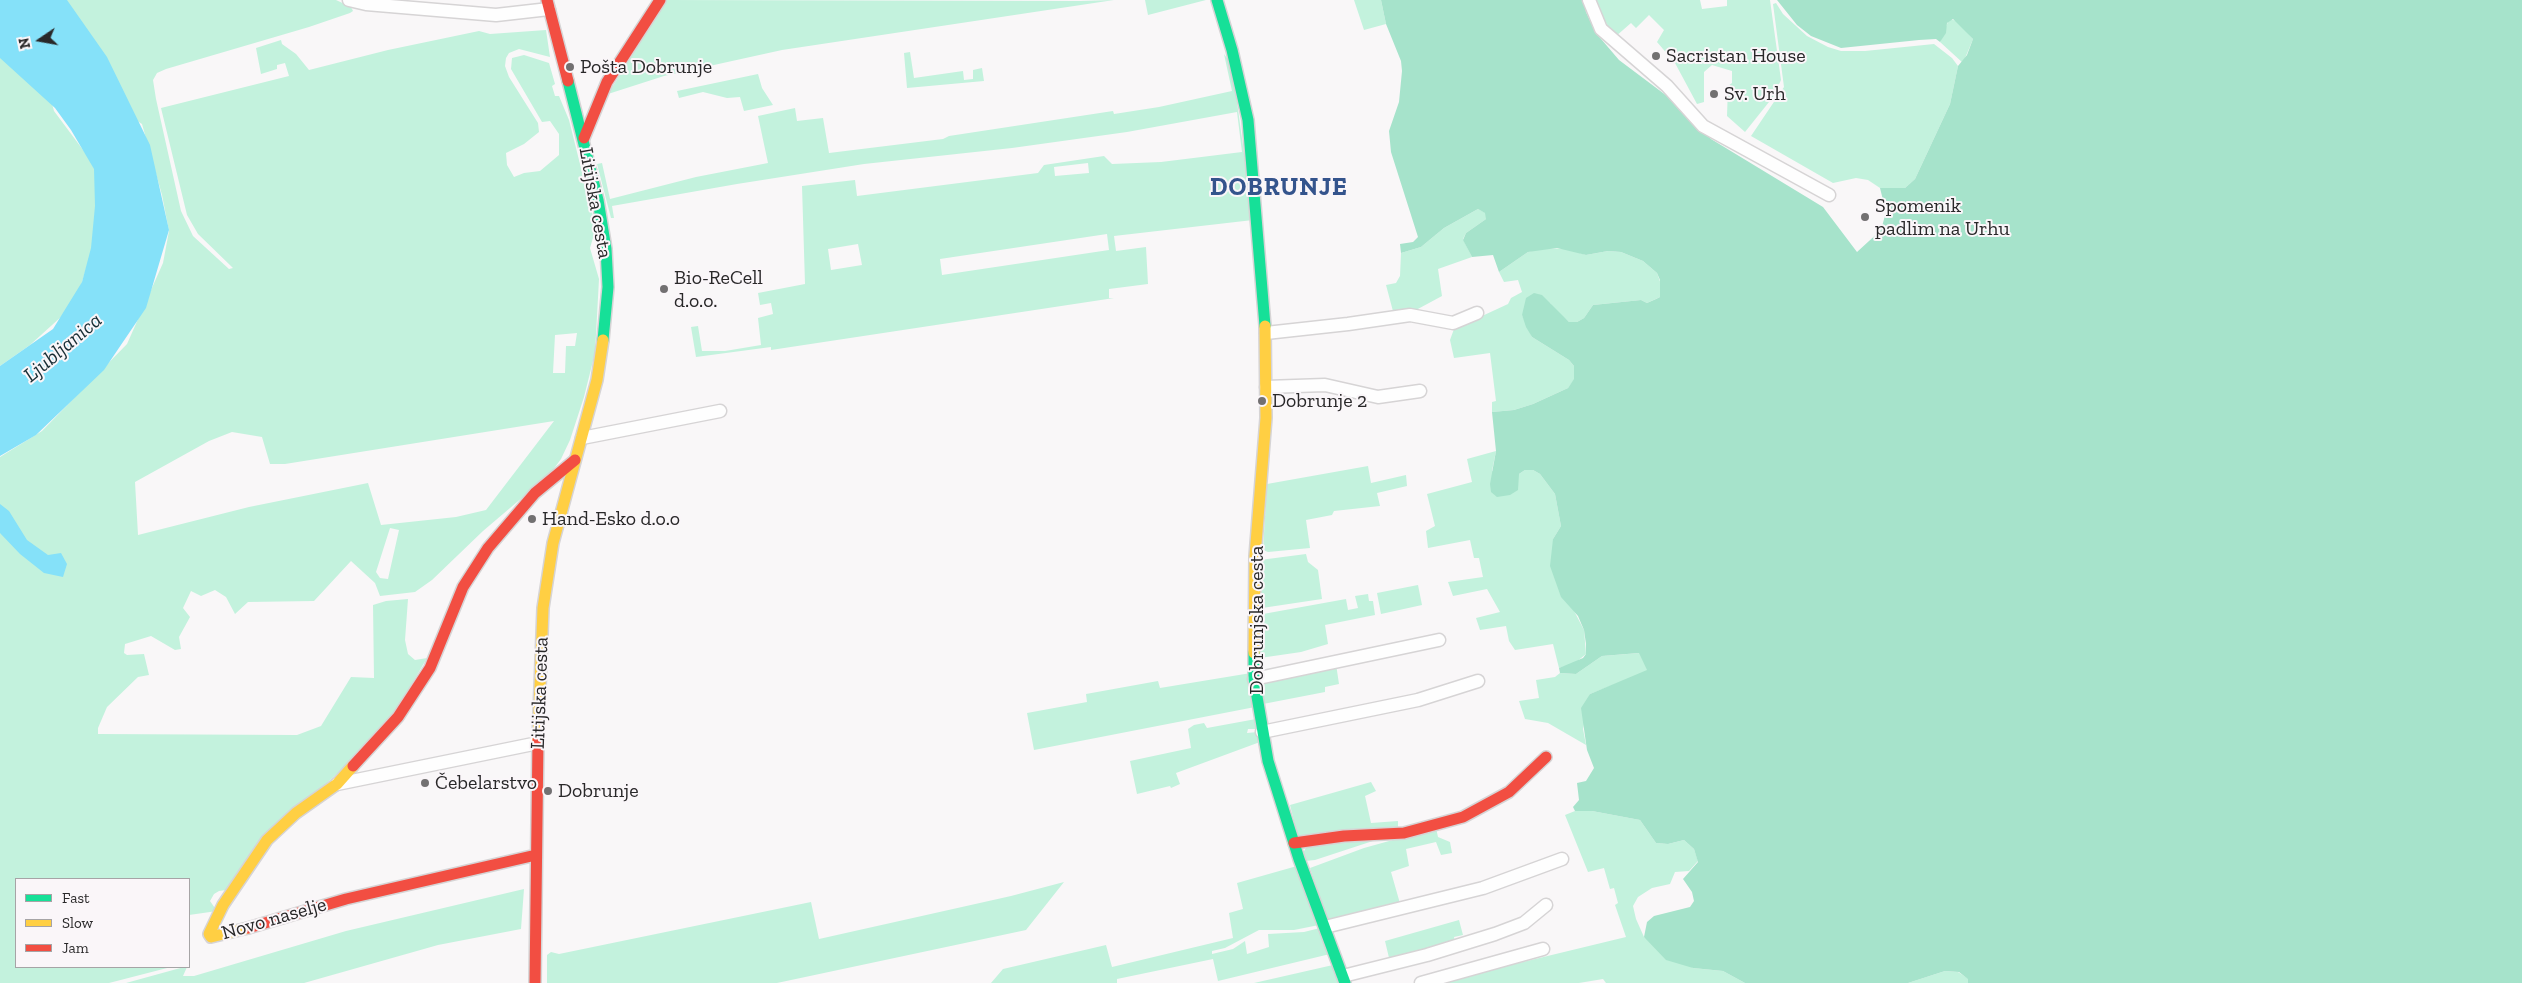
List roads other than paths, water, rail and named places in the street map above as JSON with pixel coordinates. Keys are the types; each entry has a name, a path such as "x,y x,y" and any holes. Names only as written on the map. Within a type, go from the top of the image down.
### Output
{"street":[{"path":"349,0 366,4 496,15 548,5"},
{"path":"584,138 607,82 660,0"},
{"name":"Dobrunjska cesta","path":"1217,0 1232,50 1248,120 1266,333 1266,418 1255,556 1254,679 1268,761 1294,843 1344,979"},
{"path":"1589,0 1601,29 1667,86 1703,126 1829,195"},
{"name":"Litijska cesta","path":"535,983 540,668 546,584 553,543 597,380 606,320 608,287 603,225 584,138 548,5"},
{"path":"1266,333 1410,315 1453,323 1477,313"},
{"path":"1266,387 1325,384 1378,397 1420,391"},
{"path":"582,438 720,411"},
{"name":"Novo naselje","path":"536,856 444,874 346,899 234,932 210,936 208,933 223,905 267,840 289,818 337,784 398,717 423,680 450,624 463,587 488,548 535,493 575,460"},
{"path":"1254,679 1440,640"},
{"path":"1262,732 1418,700 1478,681"},
{"name":"Novo naselje","path":"337,784 538,743"},
{"path":"1294,843 1380,833 1404,833 1463,817 1509,792 1546,757"},
{"path":"1325,927 1483,888 1562,859"},
{"path":"1344,979 1496,934 1524,923 1546,905"},
{"path":"1421,983 1543,949"}],"water":[{"name":"Ljubljanica","path":"0,0 67,0 107,57 150,145 169,230 146,308 104,370 36,435 0,456 0,366 53,329 82,282 91,248 95,206 94,169 71,130 55,108 0,58"},
{"path":"0,504 9,511 27,540 48,555 61,553 67,564 63,577 44,573 20,554 0,533"}],"place":[{"name":"Sacristan House","path":"1656,56"},
{"name":"Pošta Dobrunje","path":"570,67"},
{"name":"Sv. Urh","path":"1714,94"},
{"name":"Spomenik padlim na Urhu","path":"1865,217"},
{"name":"Bio-ReCell d.o.o.","path":"664,289"},
{"name":"Dobrunje 2","path":"1262,401"},
{"name":"Hand-Esko d.o.o","path":"532,519"},
{"name":"Čebelarstvo","path":"425,783"},
{"name":"Dobrunje","path":"548,791"}],"district":[{"name":"DOBRUNJE","path":"1279,188"}]}
